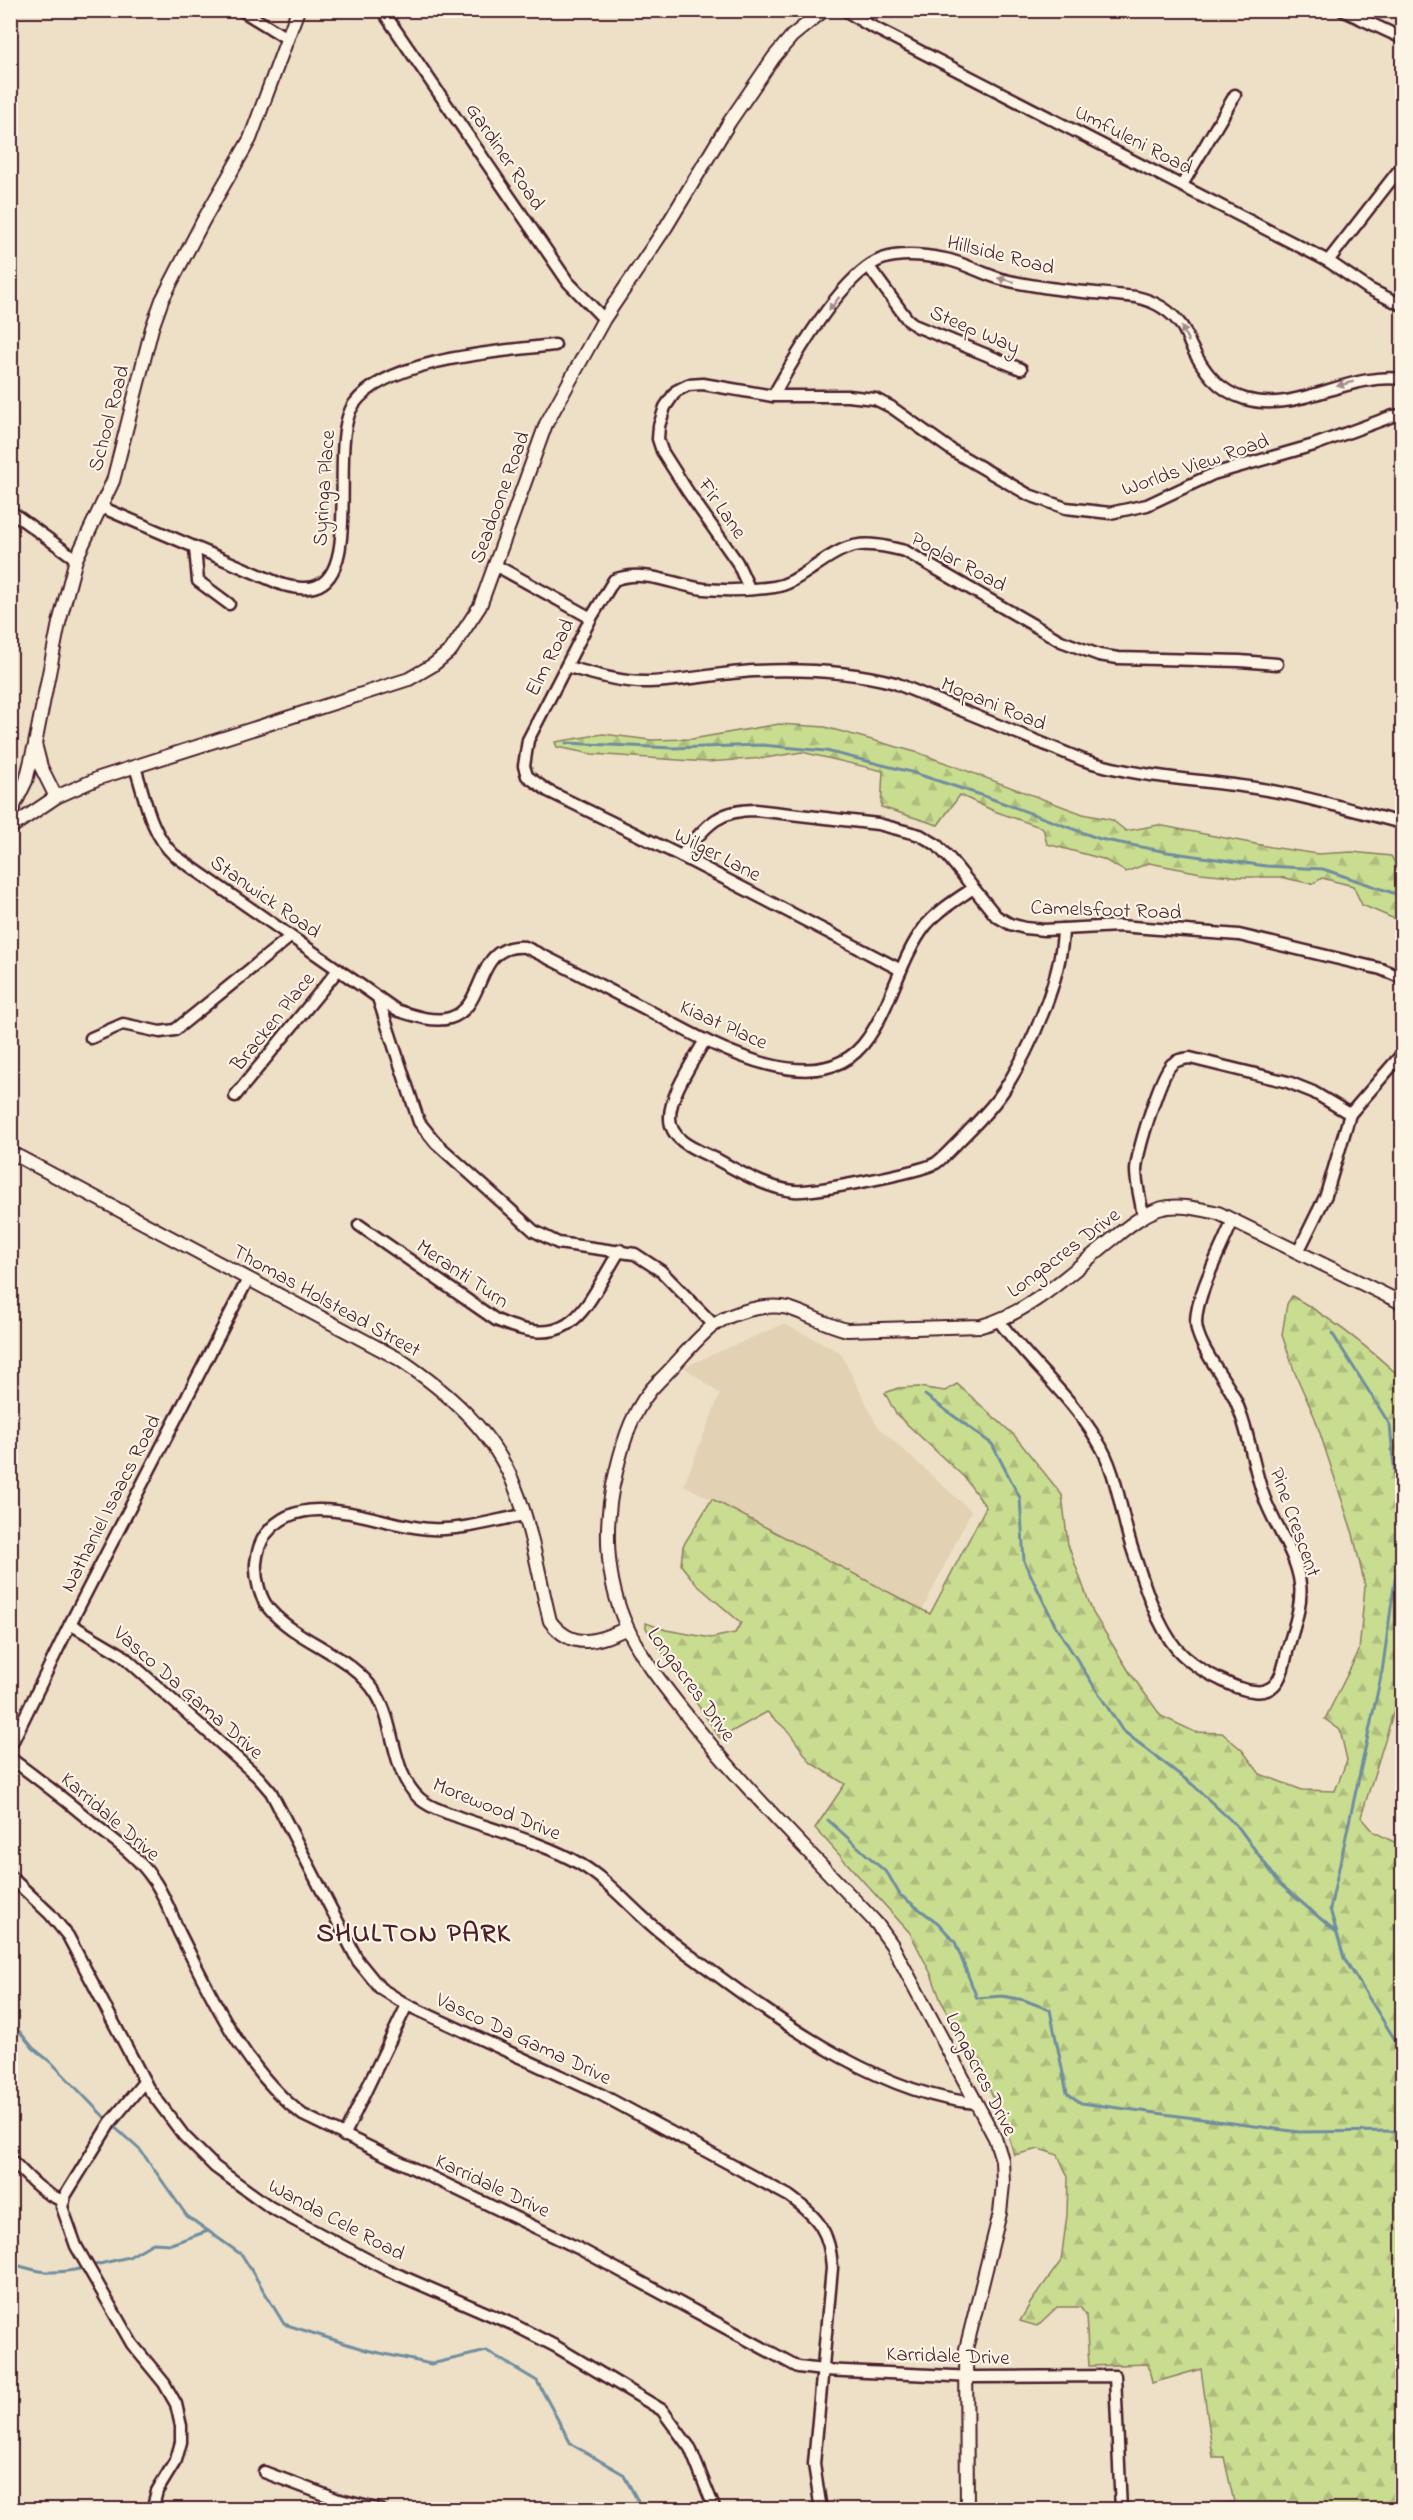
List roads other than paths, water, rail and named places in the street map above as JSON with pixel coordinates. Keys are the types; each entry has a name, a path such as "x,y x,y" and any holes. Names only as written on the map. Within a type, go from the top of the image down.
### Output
{"street":[{"path":"241,10 288,39"},
{"name":"School Road","path":"56,797 41,767 35,744 61,613 76,559 116,472 152,328 162,300 203,221 250,139 298,10"},
{"name":"Gardiner Road","path":"382,10 568,282 604,319"},
{"name":"Seadoone Road","path":"56,797 99,778 409,679 433,665 451,650 480,606 546,424 604,319 666,227 730,121 774,57 792,36 824,10"},
{"name":"Umfuleni Road","path":"846,10 875,29 1328,261 1355,281 1402,305"},
{"path":"1342,10 1402,38"},
{"path":"1182,185 1235,95"},
{"path":"1328,261 1399,177 1402,166"},
{"name":"Hillside Road","path":"773,396 791,365 846,287 869,267 892,256 934,257 965,264 997,278 1029,285 1136,297 1152,301 1171,313 1182,326 1207,375 1243,399 1265,403 1288,401 1363,380 1389,377 1402,379"},
{"name":"Steep Way","path":"869,267 903,314 916,326 1020,369"},
{"name":"Syringa Place","path":"101,507 282,585 302,589 316,586 329,577 338,563 341,545 344,438 347,419 355,403 382,380 394,375 457,358 555,345"},
{"name":"Fir Lane","path":"749,588 737,562 662,452 658,439 659,426 665,406 676,391 688,385 703,384 773,396"},
{"name":"Worlds View Road","path":"773,396 854,396 875,399 891,407 953,451 1029,495 1066,508 1110,513 1147,505 1212,474 1314,445 1393,416 1402,415"},
{"path":"10,511 76,559"},
{"name":"Poplar Road","path":"624,576 638,574 707,589 774,587 788,583 836,552 861,544 877,543 905,551 1061,641 1099,655 1118,658 1277,664"},
{"path":"195,548 198,581 229,604"},
{"path":"495,565 591,618"},
{"name":"Elm Road","path":"524,766 528,740 568,667 591,618 610,585 614,580 624,576"},
{"name":"Mopani Road","path":"568,667 610,678 648,682 753,671 811,672 873,677 895,683 1083,760 1110,768 1145,776 1254,788 1394,821 1402,820"},
{"path":"10,814 26,781 35,744"},
{"name":"Stanwick Road","path":"135,766 157,834 174,855 396,1010 421,1017"},
{"name":"Wilger Lane","path":"524,766 527,776 535,783 901,970"},
{"path":"10,828 56,797"},
{"name":"Camelsfoot Road","path":"681,856 709,822 736,810 755,810 878,824 920,835 937,845 996,915 1010,924 1025,928 1063,929 1119,926 1239,935 1381,969 1402,978"},
{"name":"Kiaat Place","path":"421,1017 451,1018 461,1012 468,1005 492,957 512,946 525,947 728,1051 770,1066 795,1069 820,1068 856,1055 870,1036 925,926 939,911 972,889"},
{"path":"705,1040 671,1108 671,1126 675,1134 692,1147 769,1185 794,1191 822,1190 926,1167 944,1155 972,1128 1004,1090 1038,1024 1053,987 1063,947 1063,929"},
{"path":"91,1038 123,1024 160,1032 175,1030 290,936"},
{"name":"Bracken Place","path":"235,1096 338,970"},
{"path":"378,998 412,1105 425,1133 534,1231 558,1243 620,1250 635,1254 661,1271 714,1325"},
{"path":"1299,1250 1326,1195 1350,1114 1402,1054"},
{"path":"1143,1216 1136,1172 1137,1154 1170,1065 1179,1059 1190,1058 1288,1082 1312,1092 1350,1114"},
{"name":"Thomas Holstead Street","path":"10,1152 399,1359 449,1397 472,1418 503,1461 524,1515 550,1621 559,1633 571,1640 583,1642 627,1628"},
{"name":"Longacres Drive","path":"967,2510 965,2376 969,2332 1000,2213 1003,2184 1002,2160 995,2138 911,1978 882,1931 703,1736 662,1684 627,1628 618,1605 607,1547 610,1496 630,1423 637,1408 657,1383 714,1325 736,1314 761,1308 784,1307 830,1326 847,1330 963,1328 999,1321 1048,1290 1143,1216 1161,1208 1173,1207 1218,1213 1299,1250 1402,1303"},
{"name":"Pine Crescent","path":"999,1321 1021,1349 1078,1410 1102,1447 1112,1471 1132,1548 1156,1612 1176,1648 1190,1662 1236,1687 1259,1692 1272,1689 1279,1681 1285,1663 1300,1595 1298,1575 1264,1499 1237,1403 1200,1340 1196,1326 1196,1312 1201,1297 1233,1220"},
{"name":"Meranti Turn","path":"359,1225 496,1320 516,1329 534,1333 549,1333 565,1328 579,1315 620,1250"},
{"name":"Nathaniel Isaacs Road","path":"10,1747 70,1624 248,1279"},
{"name":"Morewood Drive","path":"524,1515 432,1529 329,1510 309,1509 292,1514 278,1522 265,1535 257,1553 256,1572 260,1591 268,1609 285,1623 351,1666 375,1692 384,1708 401,1771 409,1787 429,1806 578,1863 614,1889 664,1936 769,2014 848,2061 926,2093 949,2100 976,2103"},
{"name":"Vasco Da Gama Drive","path":"70,1624 121,1654 258,1777 271,1792 358,1961 380,1988 407,2005 602,2095 789,2196 806,2208 825,2231 831,2248 831,2288 814,2464 821,2510"},
{"name":"Karridale Drive","path":"10,1758 138,1860 154,1879 209,1995 272,2086 287,2103 303,2115 578,2248 798,2367 965,2376 1115,2376 1121,2510"},
{"name":"Wanda Cele Road","path":"10,1876 50,1914 68,1936 144,2082 184,2136 223,2174 262,2202 385,2269 512,2324 624,2386 662,2410 690,2448 715,2510"},
{"path":"344,2136 407,2005"},
{"path":"144,2082 110,2123 63,2201 62,2207 76,2246 132,2344 164,2383 176,2404 181,2426 181,2442 176,2460 157,2491 152,2510"},
{"path":"10,2159 41,2190 52,2198 63,2201"},
{"path":"264,2472 336,2499 381,2510"}],"waterway":[{"path":"566,743 673,748 762,745 826,751 911,772 1100,839 1167,852 1266,866 1323,869 1402,896"},
{"path":"1332,1333 1390,1425 1401,1537 1382,1672 1330,1909 1344,1958 1402,2051"},
{"path":"925,1395 992,1444 1020,1498 1024,1561 1055,1625 1122,1730 1193,1785 1239,1828 1280,1884 1335,1931"},
{"path":"828,1820 888,1874 900,1895 938,1923 955,1942 977,1998 1002,1996 1024,2000 1050,2010 1067,2093 1081,2103 1299,2132 1402,2131"},
{"path":"10,2020 33,2048 53,2064 110,2123 141,2151 187,2216 242,2255 284,2324 366,2350 431,2364 487,2351 537,2381 571,2444 623,2474 643,2510"},
{"path":"91,2266 129,2257 153,2243 171,2244 208,2231"},
{"path":"10,2263 47,2272 85,2268"}],"district":[{"name":"SHULTON PARK","path":"414,1932"}]}
